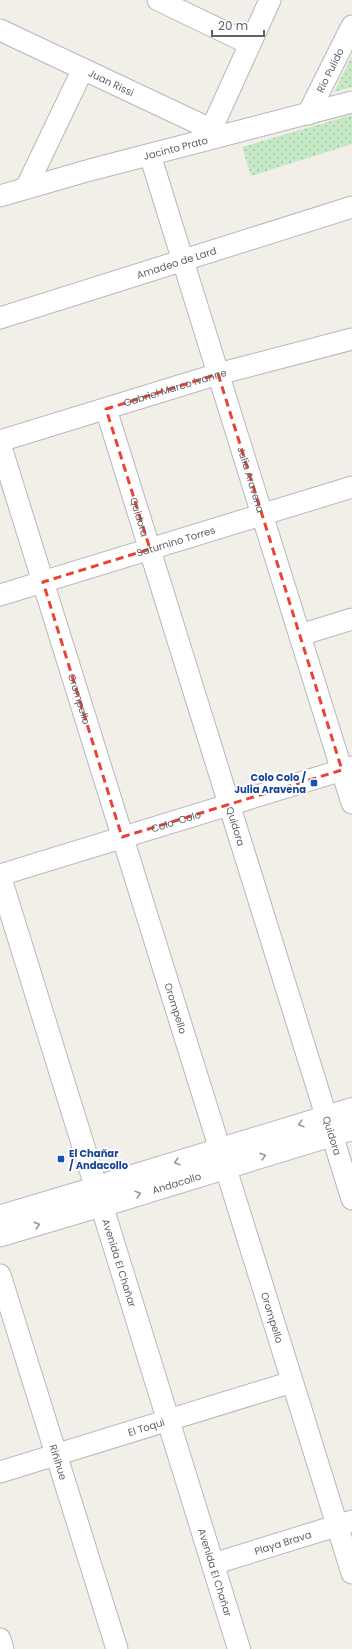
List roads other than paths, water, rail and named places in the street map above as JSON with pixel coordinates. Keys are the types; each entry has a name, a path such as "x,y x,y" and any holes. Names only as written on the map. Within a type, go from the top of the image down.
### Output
{"street":[{"path":"158,0 250,44"},
{"path":"217,133 250,44 270,0"},
{"name":"Río Pulido","path":"308,114 352,26"},
{"name":"Juan Rissi","path":"0,30 217,133"},
{"path":"26,188 83,69"},
{"name":"Jacinto Prato","path":"0,196 150,156 217,133 308,114 352,102"},
{"name":"Julia Aravena","path":"150,156 300,635 347,768 352,803"},
{"name":"Amadeo de Lard","path":"0,318 352,207"},
{"name":"Gabriel Marco Ivanne","path":"0,443 218,374 352,339"},
{"name":"Quidora","path":"106,409 229,805 337,1127 352,1198"},
{"name":"Orompello","path":"0,443 292,1382 345,1523 352,1573"},
{"name":"Saturnino Torres","path":"0,595 352,487"},
{"path":"300,635 352,619"},
{"name":"Colo-Colo","path":"0,876 347,768"},
{"name":"Avenida El Chañar","path":"0,876 239,1649"},
{"name":"Andacollo","path":"0,1236 99,1196 223,1158 337,1127 352,1108"},
{"name":"Andacollo","path":"0,1216 99,1196"},
{"name":"Riñihue","path":"0,1275 116,1649"},
{"name":"El Toqui","path":"0,1472 292,1382"},
{"name":"Playa Brava","path":"213,1564 345,1523"},
{"path":"0,1638 3,1649"}],"place":[{"name":"Colo Colo / Julia Aravena","path":"314,783"},
{"name":"El Chañar / Andacollo","path":"61,1159"}]}
